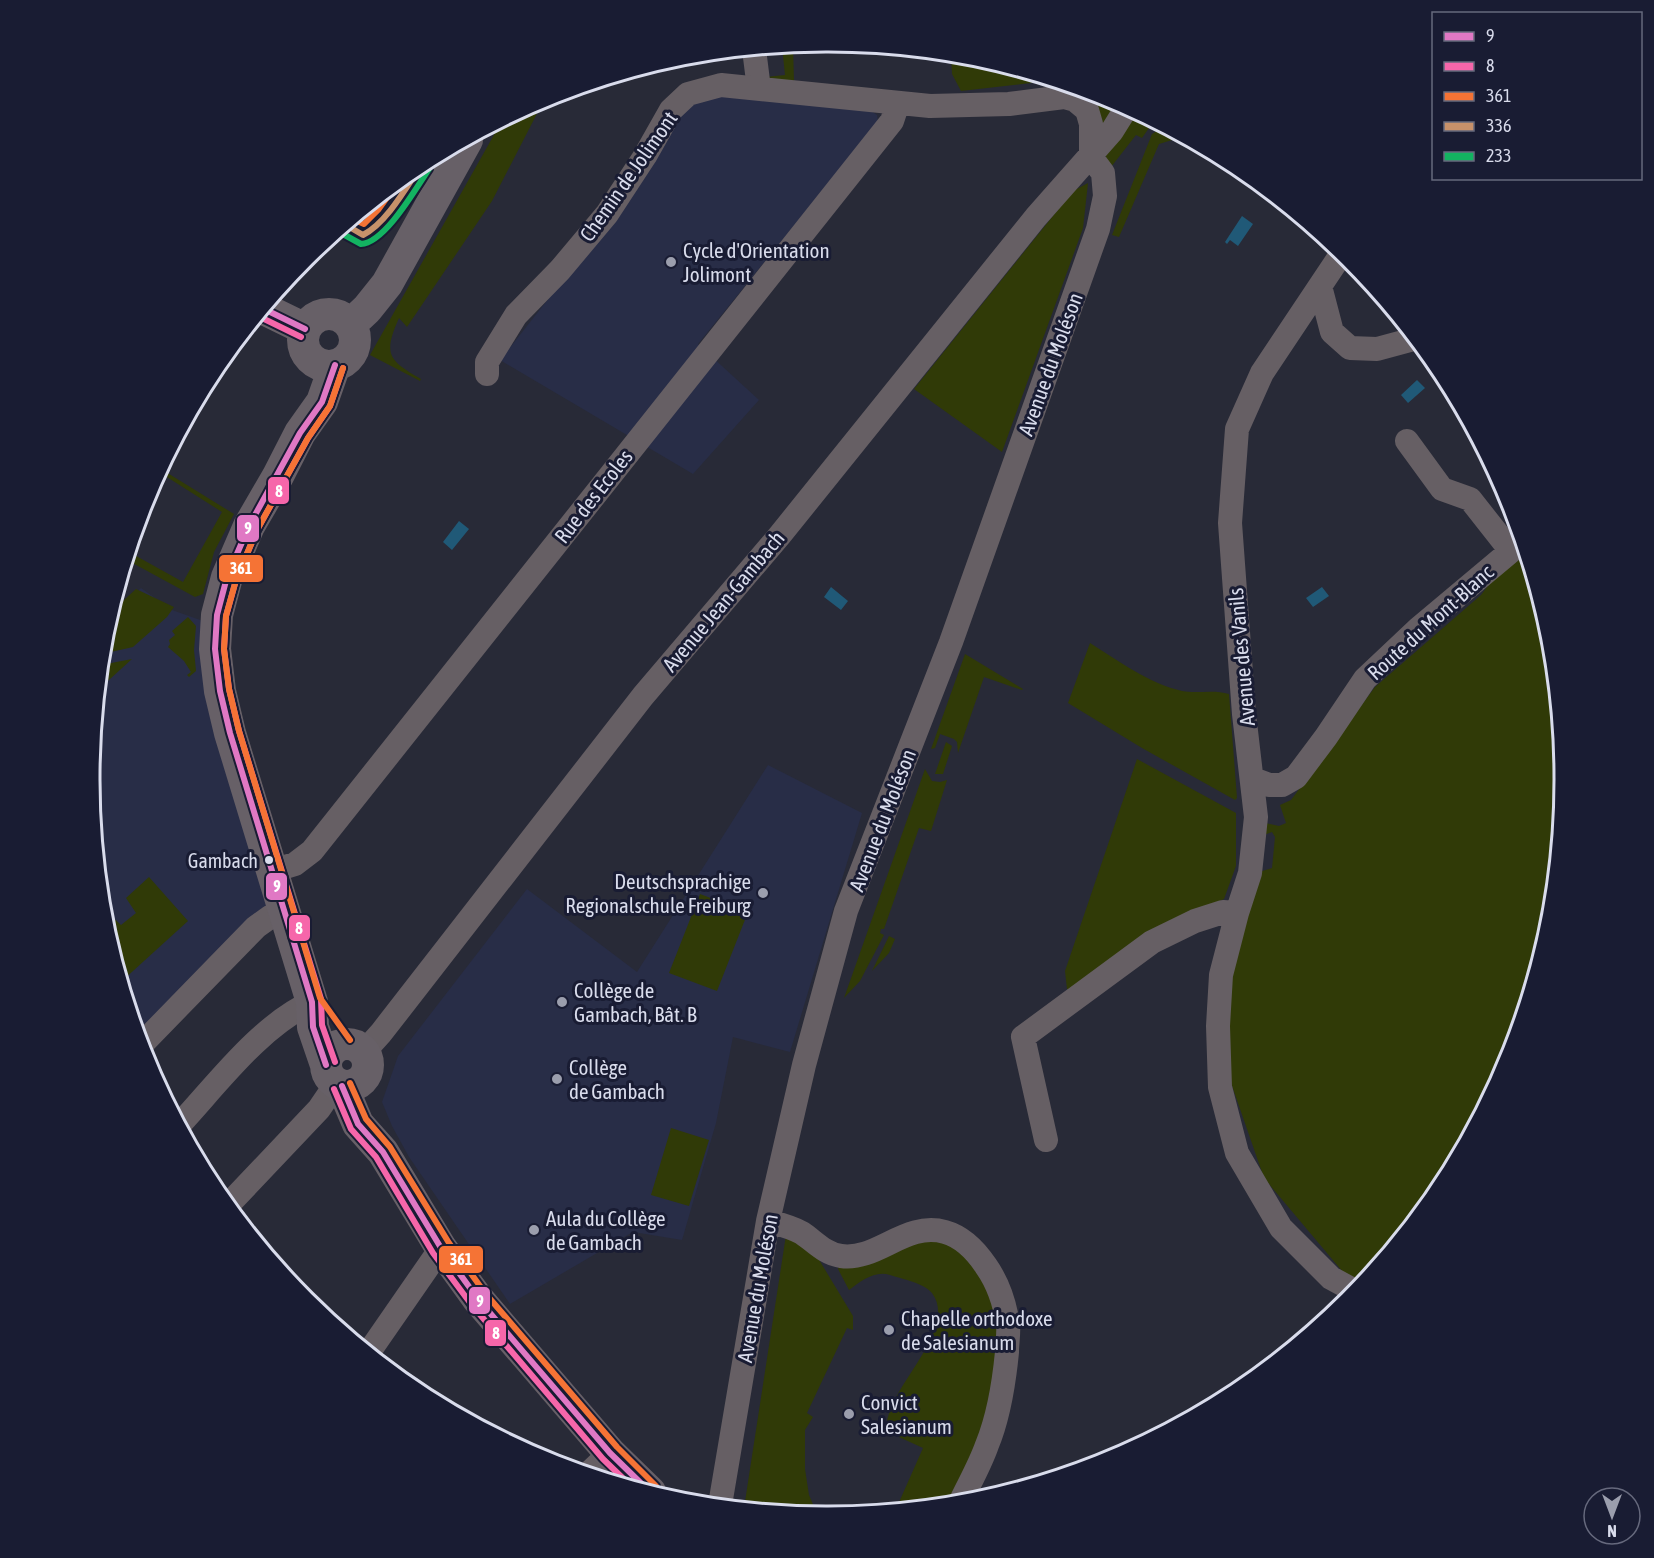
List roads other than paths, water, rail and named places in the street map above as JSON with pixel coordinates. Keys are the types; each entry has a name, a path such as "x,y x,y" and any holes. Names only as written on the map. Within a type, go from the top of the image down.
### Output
{"main road":[{"path":"350,325 387,284 460,152"},
{"path":"271,312 305,329"},
{"path":"326,314 340,317 350,325 354,337 353,349 346,360 324,363 303,346 305,329 313,320 326,314"},
{"path":"324,363 300,433 249,526 227,577 217,615 214,649 220,692 230,733 312,1002 345,1069 358,1124 383,1152 441,1248 600,1463 622,1476"}],"street":[{"path":"755,57 759,89"},
{"name":"Chemin de Jolimont","path":"487,374 487,362 516,315 560,270 607,214 645,156 671,110 688,94 721,85 930,106 1009,104 1064,97 1075,100 1087,110 1090,124 1090,157"},
{"name":"Rue des Ecoles","path":"272,871 295,864 312,851 892,121 898,103"},
{"name":"Avenue Jean-Gambach","path":"234,1198 319,1109 345,1069 381,1034 643,696 780,534 1036,217 1112,131 1122,115"},
{"name":"Avenue du Moléson","path":"721,1497 768,1221 806,1056 846,911 951,642 1098,229 1105,196 1103,173 1090,157"},
{"name":"Avenue des Vanils","path":"1337,261 1262,373 1237,429 1230,523 1244,714 1253,779 1256,829 1250,873 1221,975 1218,1026 1220,1087 1237,1154 1281,1228 1331,1278 1346,1287"},
{"path":"1320,286 1332,333 1350,348 1377,349 1406,341"},
{"name":"Route du Mont-Blanc","path":"1253,779 1269,785 1282,785 1296,777 1365,679 1418,629 1511,551 1470,499 1442,489 1407,441"},
{"path":"148,1037 256,927 270,917 285,912"},
{"path":"1046,1140 1023,1037 1152,942 1195,921 1224,912 1237,913"},
{"path":"185,1118 249,1049 288,1015 312,1002"},
{"path":"768,1221 801,1233 821,1248 840,1256 856,1256 909,1233 927,1230 945,1232 976,1251 991,1272 1002,1296 1009,1327 999,1407 988,1444 965,1493"},
{"path":"373,1346 441,1248"}],"place":[{"name":"Cycle d'Orientation Jolimont","path":"671,262"},
{"name":"Gambach","path":"269,860"},
{"name":"Deutschsprachige Regionalschule Freiburg","path":"763,893"},
{"name":"Collège de Gambach, Bât. B","path":"562,1002"},
{"name":"Collège de Gambach","path":"557,1079"},
{"name":"Aula du Collège de Gambach","path":"534,1230"},
{"name":"Chapelle orthodoxe de Salesianum","path":"889,1330"},
{"name":"Convict Salesianum","path":"849,1414"}]}
